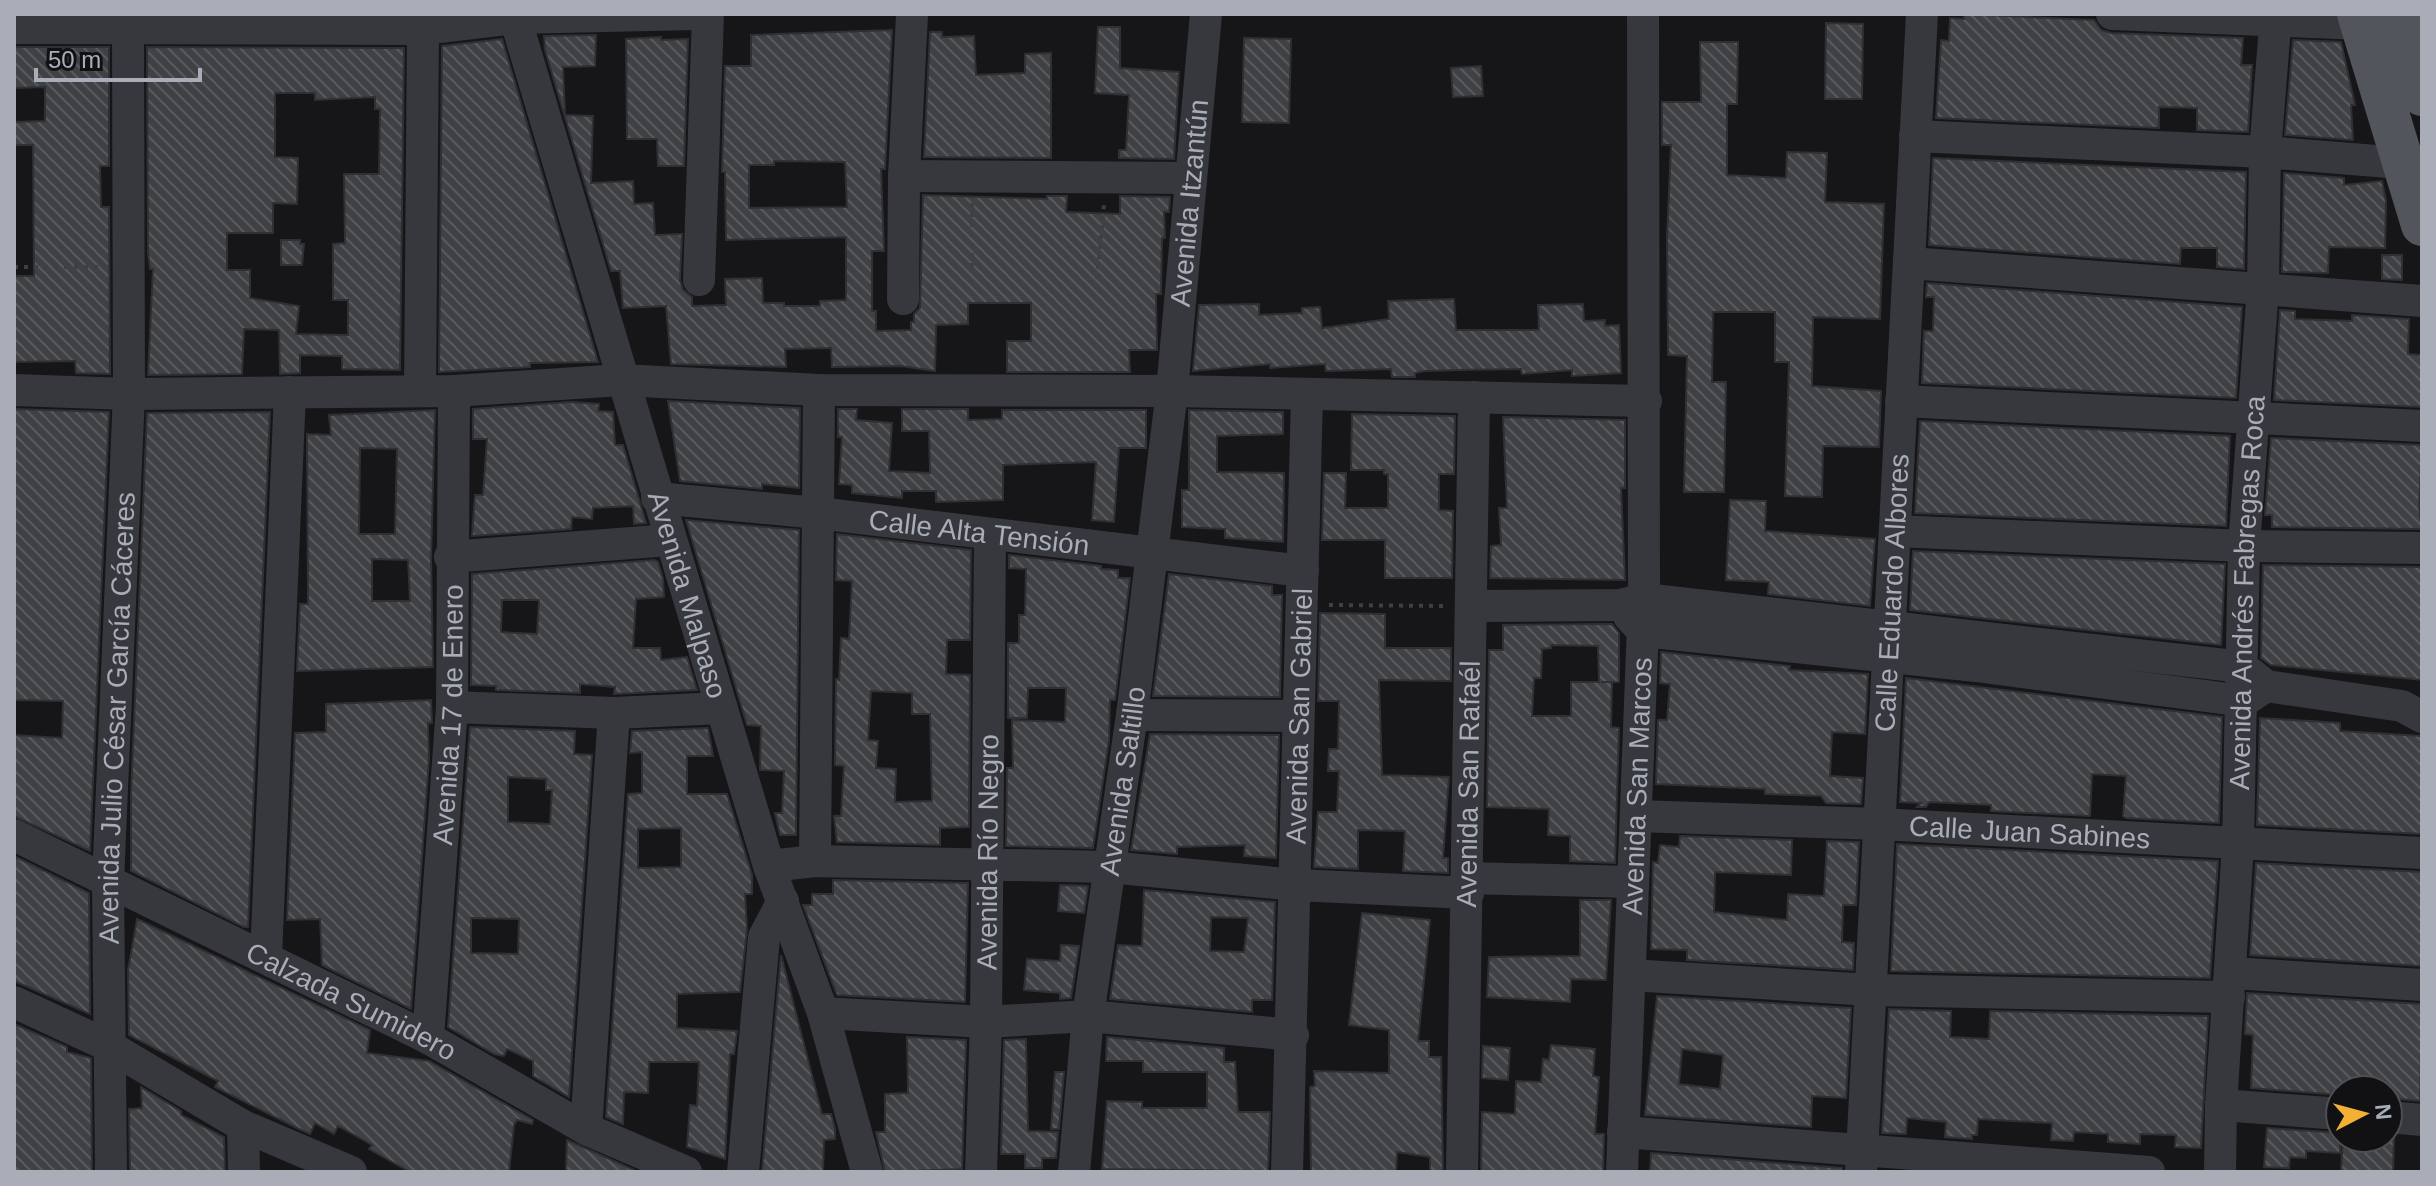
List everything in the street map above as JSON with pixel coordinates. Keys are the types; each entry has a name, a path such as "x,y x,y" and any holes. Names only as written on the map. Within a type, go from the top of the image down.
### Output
{"main road":[{"path":"2373,17 2422,95"},
{"path":"2373,17 2401,163 2422,225"}],"street":[{"path":"14,28 128,30 163,22 423,29 515,16 695,14"},
{"path":"699,280 708,14"},
{"path":"903,299 904,176 912,14"},
{"name":"Avenida Itzantún","path":"1172,391 1206,14"},
{"name":"Avenida San Marcos","path":"1622,1172 1643,631 1632,602 1646,401 1643,14"},
{"name":"Calle Eduardo Albores","path":"1862,1161 1922,14"},
{"path":"2112,14 2373,17"},
{"name":"Avenida Malpaso","path":"515,16 621,380 769,866 823,1013 867,1172"},
{"name":"Avenida Andrés Fabregas Roca","path":"2220,1172 2221,1105 2251,685 2244,546 2263,287 2265,152 2275,18"},
{"path":"420,391 423,29"},
{"name":"Avenida Julio César García Cáceres","path":"111,1172 107,1045 108,882 129,394 128,30"},
{"path":"1915,136 2265,152 2401,163"},
{"path":"904,176 1191,178"},
{"path":"1909,263 2422,301"},
{"path":"14,390 129,394 454,391 621,380 819,390 1172,391 1646,401"},
{"path":"815,861 819,390"},
{"name":"Avenida 17 de Enero","path":"428,1038 452,707 450,557 454,391"},
{"name":"Avenida Saltillo","path":"1074,1172 1088,1016 1132,715 1172,391"},
{"path":"266,957 290,392"},
{"name":"Avenida San Gabriel","path":"1287,1172 1293,1035 1297,716 1307,396"},
{"name":"Avenida San Rafaél","path":"1462,1172 1469,886 1474,397"},
{"path":"1901,401 2255,415 2422,426"},
{"name":"Calle Alta Tensión","path":"657,498 818,513 1303,571"},
{"path":"1895,531 2244,546 2422,548"},
{"name":"Avenida Río Negro","path":"981,1172 986,1022 990,534"},
{"path":"450,557 670,540"},
{"path":"1471,606 1632,602 1888,642 2402,706 2422,717"},
{"path":"1643,631 1888,642"},
{"path":"452,707 614,713 722,708"},
{"path":"586,1129 614,713"},
{"path":"1132,715 1297,716"},
{"name":"Calle Juan Sabines","path":"1636,816 1880,824 2422,853"},
{"name":"Calzada Sumidero","path":"14,835 428,1038 586,1129 686,1172"},
{"path":"769,866 815,861 1109,867 1296,885 1469,886 1633,882"},
{"path":"743,1172 764,937 783,901"},
{"path":"1630,975 1871,990 2422,985"},
{"path":"14,1002 107,1045 243,1126 351,1172"},
{"path":"823,1013 986,1022 1088,1016 1293,1035"},
{"path":"2221,1105 2324,1113"},
{"path":"243,1126 244,1172"},
{"path":"1623,1132 1862,1161 2149,1172"}],"path":[{"path":"972,177 972,268"},
{"path":"1097,279 1107,177"},
{"path":"14,267 129,267"},
{"path":"1302,605 1471,606"}],"building":[{"path":"1964,14 2094,20 2101,30 2111,33 2243,38 2241,65 2252,65 2248,132 2197,130 2197,108 2159,107 2159,128 1936,118 1941,40 1949,41 1950,18 1964,19"},
{"path":"1826,23 1863,24 1862,99 1825,99"},
{"path":"1098,27 1120,27 1120,68 1179,72 1174,159 1119,158 1119,150 1126,150 1129,95 1095,93"},
{"path":"892,30 885,169 881,169 884,251 872,251 872,311 876,311 876,331 911,330 914,314 920,308 923,195 1047,199 1047,196 1067,196 1066,212 1120,214 1120,196 1170,197 1169,212 1164,212 1161,294 1156,294 1157,350 1129,350 1130,372 1007,372 1007,341 1031,341 1031,303 968,303 968,324 936,325 935,371 901,366 832,367 831,348 785,349 786,367 671,364 666,306 623,308 620,271 611,271 545,50 544,36 596,35 595,66 563,67 565,115 593,116 591,183 633,181 634,204 653,203 655,235 682,234 680,280 683,290 692,297 692,306 726,305 725,279 762,278 763,303 820,306 820,301 846,300 846,237 726,240 725,172 722,172 725,66 751,66 751,35","holes":["774,161 845,162 847,207 749,208 749,165 774,165"]},
{"path":"930,32 942,32 942,37 974,36 976,75 1025,73 1025,54 1051,53 1051,158 924,157"},
{"path":"661,37 661,40 688,39 684,166 658,166 657,139 627,139 626,39"},
{"path":"1244,38 1291,39 1289,123 1242,122"},
{"path":"502,39 598,362 530,363 530,367 439,372 442,46"},
{"path":"2293,40 2341,42 2355,105 2351,105 2353,140 2285,135"},
{"path":"1700,42 1738,42 1737,104 1727,104 1727,175 1786,178 1787,152 1827,153 1825,202 1884,204 1880,319 1813,317 1812,386 1881,391 1879,447 1823,446 1822,497 1785,496 1789,362 1775,362 1775,312 1713,312 1712,382 1726,382 1724,492 1684,492 1687,356 1668,355 1667,238 1671,145 1662,145 1662,102 1701,102"},
{"path":"14,47 109,47 109,166 100,166 101,207 109,207 110,374 76,373 75,361 14,362 14,276 34,276 33,145 14,145 14,122 45,121 45,87 14,88"},
{"path":"147,47 404,48 400,370 342,369 342,356 300,355 300,373 280,374 279,330 244,329 242,374 148,375 153,269 150,269","holes":["275,93 315,93 315,100 375,97 375,109 380,109 379,174 344,174 345,243 333,244 333,300 348,300 348,335 296,334 299,306 250,298 250,270 227,270 227,233 273,233 273,203 297,204 298,158 275,157"]},
{"path":"1481,66 1483,96 1453,97 1451,68"},
{"path":"1933,158 2246,172 2244,269 2217,267 2217,248 2181,248 2180,264 1929,245"},
{"path":"2284,173 2344,178 2344,185 2382,181 2386,201 2385,248 2329,247 2328,273 2282,272"},
{"path":"281,240 300,240 300,244 304,244 302,265 281,265"},
{"path":"2382,255 2402,255 2402,280 2382,279"},
{"path":"1927,283 2242,307 2236,398 1922,383 1924,331 1933,331 1934,297 1926,297"},
{"path":"1454,299 1456,330 1539,330 1538,305 1583,304 1584,321 1605,320 1605,326 1619,325 1621,373 1572,376 1572,370 1522,374 1521,369 1459,370 1425,371 1415,373 1415,377 1392,377 1391,369 1326,371 1325,364 1270,368 1270,364 1193,371 1199,305 1259,304 1259,315 1302,313 1302,308 1320,307 1322,328 1389,319 1388,301"},
{"path":"2280,310 2295,311 2295,319 2352,321 2352,315 2409,319 2408,354 2422,355 2422,407 2274,400"},
{"path":"668,401 800,408 799,488 762,484 762,489 680,481"},
{"path":"571,402 599,404 598,411 613,412 615,445 623,445 646,523 634,524 633,506 593,508 592,519 572,517 571,529 472,536 475,495 483,495 487,439 473,439 473,409"},
{"path":"14,409 109,412 90,851 14,816 14,735 62,738 63,701 14,700"},
{"path":"838,409 857,409 856,420 892,423 889,471 930,473 929,431 902,431 902,409 968,409 968,420 1002,419 1002,410 1146,410 1146,448 1119,448 1114,522 1092,520 1096,462 1003,465 1003,500 936,502 936,491 902,491 902,498 852,493 852,485 839,484 842,437 838,437"},
{"path":"435,410 431,558 433,667 297,671 300,604 308,604 307,434 331,435 329,415","holes":["360,448 397,449 395,534 359,534","372,559 408,560 410,601 372,601"]},
{"path":"1189,410 1283,412 1283,434 1217,436 1217,472 1284,473 1283,542 1225,538 1225,529 1182,527 1182,490 1189,490"},
{"path":"270,412 248,927 244,927 131,871 131,794 147,413"},
{"path":"1352,414 1455,416 1454,474 1439,474 1439,510 1453,511 1452,578 1385,578 1385,540 1322,540 1324,473 1346,473 1345,508 1388,508 1388,474 1384,474 1384,470 1351,470"},
{"path":"1503,417 1625,420 1625,488 1621,488 1625,580 1490,578 1491,546 1501,545 1499,508 1507,508"},
{"path":"1920,421 2230,436 2226,526 1915,513"},
{"path":"2271,438 2422,445 2419,507 2422,529 2272,527 2272,515 2265,515"},
{"path":"1730,500 1766,501 1765,531 1875,539 1870,606 1768,594 1769,582 1726,580"},
{"path":"686,520 799,530 796,835 780,835 775,813 782,813 784,771 760,770 761,726 747,725"},
{"path":"837,534 971,550 970,640 947,640 946,674 970,675 969,827 940,828 940,845 837,842 834,816 841,816 844,766 835,765 836,679 839,680 841,638 849,639 852,581 836,580","holes":["871,691 912,693 912,714 930,714 932,801 895,802 896,769 876,768 878,741 868,740"]},
{"path":"1913,551 2225,564 2221,645 1910,610"},
{"path":"1009,555 1101,566 1101,569 1118,570 1118,578 1130,578 1115,700 1110,700 1109,740 1093,848 1006,846 1007,768 1013,768 1012,720 1065,722 1066,688 1028,688 1027,718 1008,718 1008,643 1019,643 1019,615 1025,615 1026,569 1009,568"},
{"path":"658,562 664,597 636,599 633,648 660,648 661,660 687,657 697,690 614,694 615,687 580,684 580,693 496,690 496,686 471,685 472,574","holes":["502,600 539,600 537,634 501,632"]},
{"path":"2263,565 2422,567 2422,680 2271,665 2261,658"},
{"path":"1169,574 1272,586 1272,595 1282,595 1280,697 1153,696"},
{"path":"1320,613 1385,614 1385,648 1451,648 1451,681 1379,680 1382,775 1449,777 1443,858 1448,858 1448,873 1403,871 1405,831 1358,830 1358,869 1314,867 1318,812 1337,812 1339,771 1328,771 1329,749 1338,749 1339,701 1318,701"},
{"path":"1612,624 1619,633 1619,682 1612,682 1611,727 1619,728 1615,863 1570,861 1570,836 1548,835 1549,809 1487,807 1489,650 1503,650 1503,625","holes":["1551,645 1598,646 1599,682 1571,682 1571,716 1532,716 1534,678 1541,678 1542,649 1551,648"]},
{"path":"1661,652 1790,666 1789,670 1868,674 1865,734 1832,732 1830,776 1863,778 1861,804 1826,803 1821,796 1765,794 1765,789 1656,784 1658,720 1667,720 1670,684 1660,683"},
{"path":"1906,678 2222,717 2219,823 2126,818 2123,816 2126,776 2092,774 2090,816 1991,811 1991,805 1929,802 1926,807 1917,807 1921,803 1900,802"},
{"path":"431,700 432,723 428,723 429,759 411,1009 322,965 320,919 287,920 295,733 326,732 326,704"},
{"path":"2260,718 2340,723 2340,731 2422,736 2422,834 2257,825"},
{"path":"470,727 575,731 574,754 592,755 569,1097 533,1076 533,1061 507,1049 504,1056 494,1054 448,1027","holes":["508,777 546,779 546,790 552,790 550,824 508,822","471,918 519,919 518,954 471,953"]},
{"path":"708,728 713,756 687,756 687,794 727,794 752,875 752,894 745,894 747,929 740,992 677,994 677,1028 737,1031 734,1054 730,1054 725,1159 687,1147 690,1105 697,1106 699,1062 649,1062 648,1093 624,1092 623,1124 606,1117 628,794 642,793 642,752 630,753 632,731","holes":["681,828 681,867 638,868 638,829"]},
{"path":"1150,734 1279,735 1276,858 1244,856 1245,845 1177,847 1177,854 1131,850"},
{"path":"1680,836 1792,840 1791,875 1715,872 1714,912 1787,920 1788,894 1824,896 1827,841 1859,842 1856,905 1843,905 1842,942 1854,943 1853,970 1687,960 1687,950 1651,949 1653,862 1658,863 1660,845 1679,847"},
{"path":"1897,844 2218,861 2210,978 1891,971"},
{"path":"14,856 89,893 90,1014 14,981"},
{"path":"2256,863 2422,872 2422,966 2250,955"},
{"path":"833,880 968,883 965,1002 837,995 803,905 812,905 812,894 833,894"},
{"path":"1060,885 1088,886 1084,913 1058,911"},
{"path":"1144,890 1275,902 1272,1000 1252,1000 1252,1012 1110,999 1118,945 1142,946","holes":["1211,917 1248,918 1244,952 1210,951"]},
{"path":"1580,900 1611,900 1606,980 1571,979 1570,1002 1487,997 1489,957 1580,956"},
{"path":"1362,913 1430,920 1418,1041 1429,1041 1429,1057 1441,1057 1443,1172 1430,1172 1430,1157 1397,1152 1396,1172 1311,1172 1310,1087 1315,1086 1314,1071 1389,1073 1389,1030 1349,1025"},
{"path":"137,919 370,1030 367,1053 429,1061 533,1120 532,1124 517,1120 514,1125 509,1172 410,1172 369,1149 372,1145 338,1126 334,1134 315,1123 310,1134 297,1128 215,1087 218,1081 129,1035 128,970"},
{"path":"1061,945 1079,946 1071,998 1060,999 1060,993 1024,990 1027,959 1060,961"},
{"path":"781,955 822,1114 831,1114 835,1129 835,1139 824,1140 823,1172 762,1171"},
{"path":"2247,993 2422,1004 2420,1101 2404,1100 2404,1074 2324,1074 2324,1094 2251,1088 2253,1035 2245,1034"},
{"path":"1657,996 1851,1008 1846,1098 1812,1096 1811,1127 1645,1115","holes":["1682,1049 1723,1055 1720,1089 1679,1084"]},
{"path":"1889,1009 1951,1011 1950,1037 1989,1039 1990,1011 2208,1016 2201,1148 2175,1147 2176,1135 2140,1134 2140,1144 2108,1142 2108,1134 2074,1132 2073,1141 2051,1140 2052,1123 1978,1119 1977,1135 1972,1135 1972,1139 1945,1137 1946,1122 1907,1118 1906,1134 1882,1133"},
{"path":"14,1024 67,1047 67,1052 91,1058 92,1172 14,1172"},
{"path":"907,1037 966,1040 962,1169 885,1172 876,1132 885,1132 885,1094 908,1093"},
{"path":"1107,1037 1224,1048 1224,1062 1235,1062 1238,1112 1270,1112 1268,1171 1102,1169 1107,1101 1142,1102 1142,1108 1207,1108 1207,1072 1143,1072 1143,1061 1106,1061"},
{"path":"1026,1039 1028,1131 1058,1132 1056,1158 1042,1158 1042,1168 1025,1168 1025,1154 1001,1154 1004,1040"},
{"path":"1551,1045 1595,1049 1593,1076 1599,1077 1595,1134 1604,1134 1603,1172 1481,1172 1482,1112 1515,1114 1516,1081 1541,1082 1543,1059 1549,1060"},
{"path":"1483,1046 1510,1048 1508,1080 1482,1078"},
{"path":"1055,1072 1064,1072 1059,1129 1051,1129"},
{"path":"141,1087 181,1111 181,1115 224,1137 225,1172 130,1172 129,1109 142,1108"},
{"path":"2267,1128 2324,1132 2324,1152 2306,1151 2306,1158 2290,1157 2289,1168 2264,1167"},
{"path":"567,1140 634,1170 634,1172 566,1172"},
{"path":"1651,1153 1842,1168 1842,1172 1650,1172"},
{"path":"2342,1154 2394,1154 2393,1172 2341,1172"}]}
